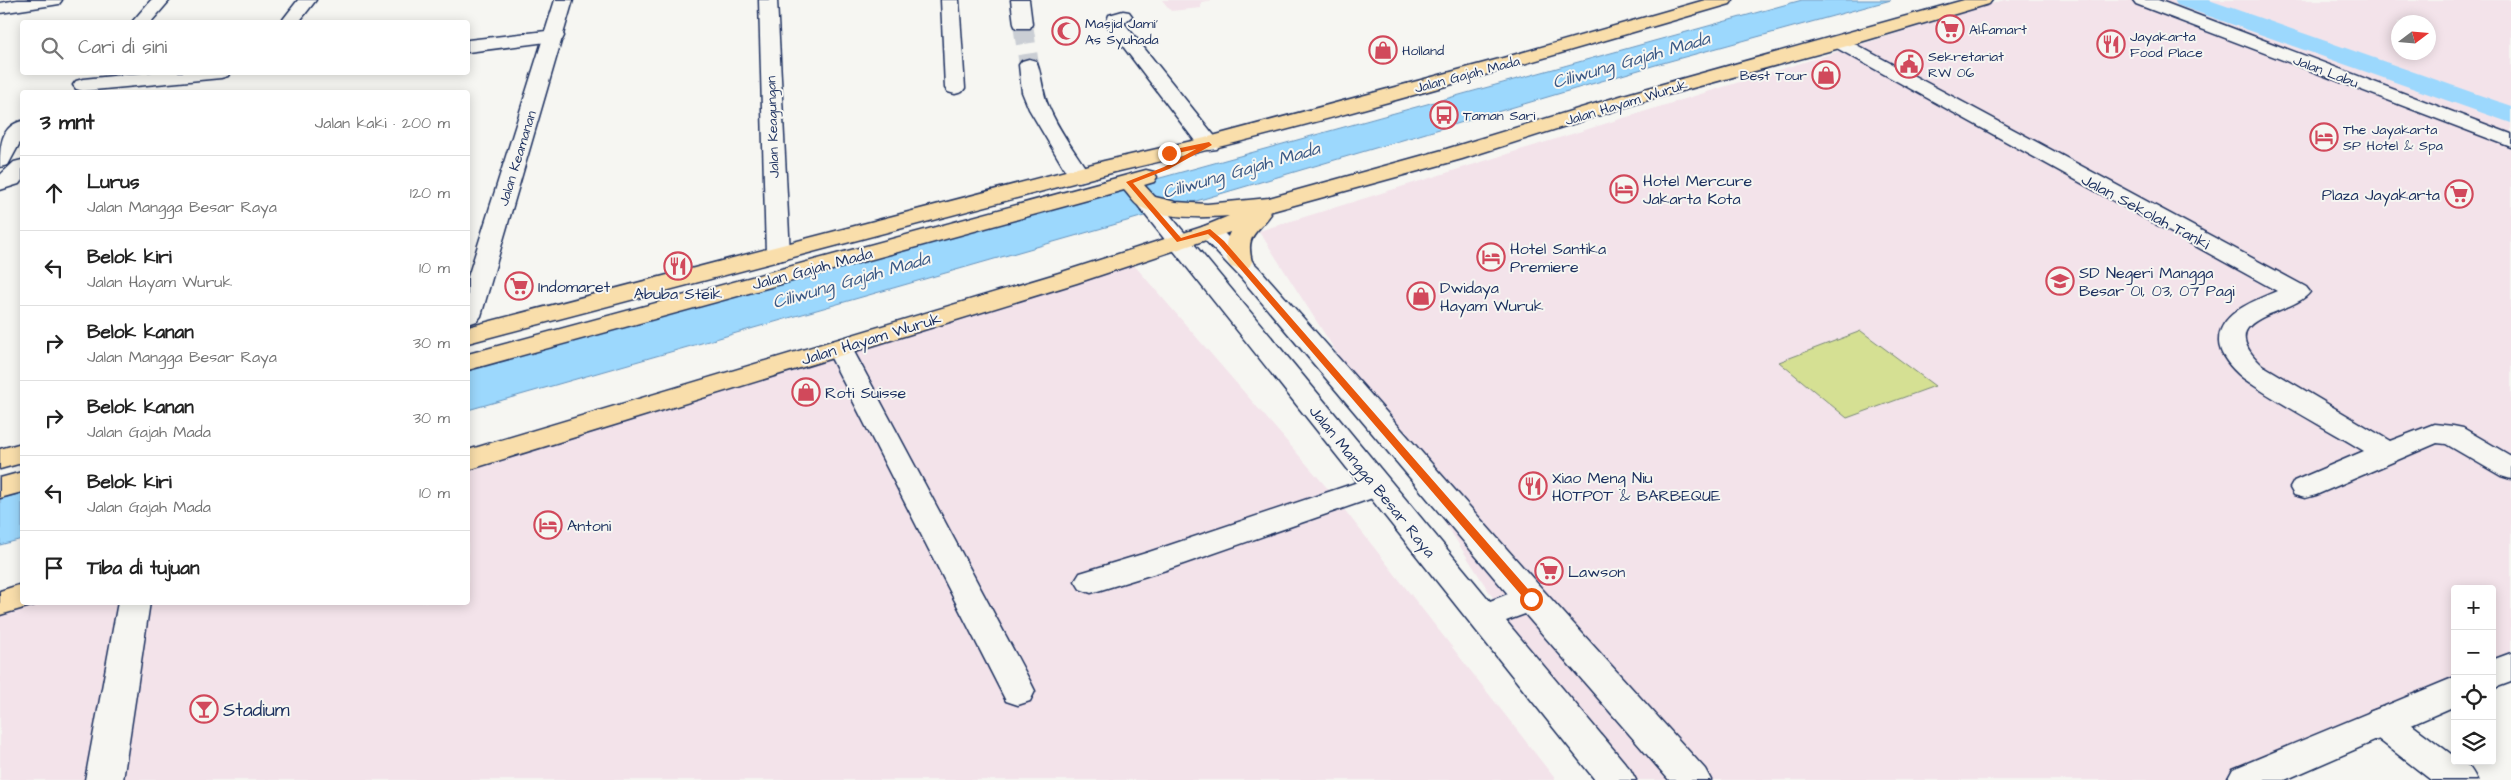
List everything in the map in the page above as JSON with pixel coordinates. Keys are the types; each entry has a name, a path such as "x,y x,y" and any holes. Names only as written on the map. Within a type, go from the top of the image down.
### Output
{"main road":[{"name":"Jalan Gajah Mada","path":"470,334 1079,175 1209,144 1517,60 1724,0"},
{"name":"Jalan Hayam Wuruk","path":"1148,199 1207,210 1270,205 1454,154 1634,98 1840,42 1982,0"},
{"name":"Jalan Gajah Mada","path":"470,362 1148,199 1166,168 1209,144"},
{"name":"Jalan Hayam Wuruk","path":"470,459 1068,278 1210,232 1270,205"},
{"path":"1240,262 1236,250 1240,234 1251,220 1270,205"},
{"path":"0,458 20,453"},
{"path":"0,488 20,483"},
{"path":"0,603 20,597"}],"street":[{"path":"0,8 53,0"},
{"path":"143,20 162,0"},
{"path":"292,20 307,0"},
{"name":"Jalan Keamanan","path":"470,310 555,36 564,0"},
{"name":"Jalan Keagungan","path":"768,0 778,254"},
{"path":"950,0 955,88"},
{"path":"1020,0 1023,24"},
{"name":"Jalan Labu","path":"2142,0 2511,141"},
{"path":"1123,16 1115,19 1114,24 1209,144"},
{"path":"470,46 555,36"},
{"name":"Jalan Sekolah Tanki","path":"1840,42 2054,161 2297,292 2242,318 2233,329 2231,342 2236,354 2252,371 2387,452"},
{"path":"1029,65 1032,92 1039,109 1079,175"},
{"path":"82,83 183,75"},
{"path":"0,160 13,137 20,129"},
{"path":"0,184 11,179 20,169"},
{"name":"Jalan Mangga Besar Raya","path":"1148,199 1376,486 1617,780"},
{"path":"1210,232 1240,262 1531,599 1692,780"},
{"path":"1230,302 1266,293"},
{"path":"839,348 1018,691"},
{"path":"2305,488 2387,452 2434,433 2443,432 2453,435 2511,469"},
{"path":"1091,581 1155,562 1376,486"},
{"path":"1483,617 1531,599"},
{"path":"104,780 133,605"},
{"path":"2496,673 2511,667"},
{"path":"2246,780 2451,693"},
{"path":"2382,722 2458,780"}],"shaded area":[{"path":"1162,0 1215,0 1201,2 1201,8 1171,11"},
{"path":"2004,0 2511,0 2511,661 2496,667 2496,585 2451,585 2451,686 2225,780 1622,780 1583,739 1259,231"},
{"path":"1134,265 1329,490 1556,780 0,780 0,610 20,604 470,605 470,463 839,348"}],"green space":[{"path":"1861,331 1935,386 1847,418 1779,362"}],"water":[{"path":"1802,0 1891,0 1659,64 1193,202 470,409 470,369"},
{"path":"20,494 20,540 0,545 0,499"}],"waterway":[{"name":"Ciliwung Gajah Mada","path":"2186,0 2511,115"}],"tunnel":[{"path":"1023,24 1029,65"}],"place":[{"name":"Alfamart","path":"1950,29"},
{"name":"Masjid Jami' As Syuhada","path":"1066,31"},
{"name":"Jayakarta Food Place","path":"2111,44"},
{"name":"Holland","path":"1383,50"},
{"name":"Sekretariat RW 06","path":"1909,64"},
{"name":"Best Tour","path":"1826,75"},
{"name":"Taman Sari","path":"1444,115"},
{"name":"The Jayakarta SP Hotel & Spa","path":"2324,137"},
{"name":"Hotel Mercure Jakarta Kota","path":"1624,189"},
{"name":"Plaza Jayakarta","path":"2459,194"},
{"name":"Hotel Santika Premiere","path":"1491,257"},
{"name":"Abuba Steik","path":"678,266"},
{"name":"SD Negeri Mangga Besar 01, 03, 07 Pagi","path":"2060,281"},
{"name":"Indomaret","path":"519,286"},
{"name":"Dwidaya Hayam Wuruk","path":"1421,296"},
{"name":"Roti Suisse","path":"806,392"},
{"name":"Xiao Meng Niu HOTPOT & BARBEQUE","path":"1533,486"},
{"name":"Antoni","path":"548,525"},
{"name":"Lawson","path":"1549,571"},
{"name":"Stadium","path":"204,709"}],"route":[{"path":"1169,153 1209,144 1188,158 1149,176 1129,182 1180,241 1210,232 1222,242 1531,599"}]}
